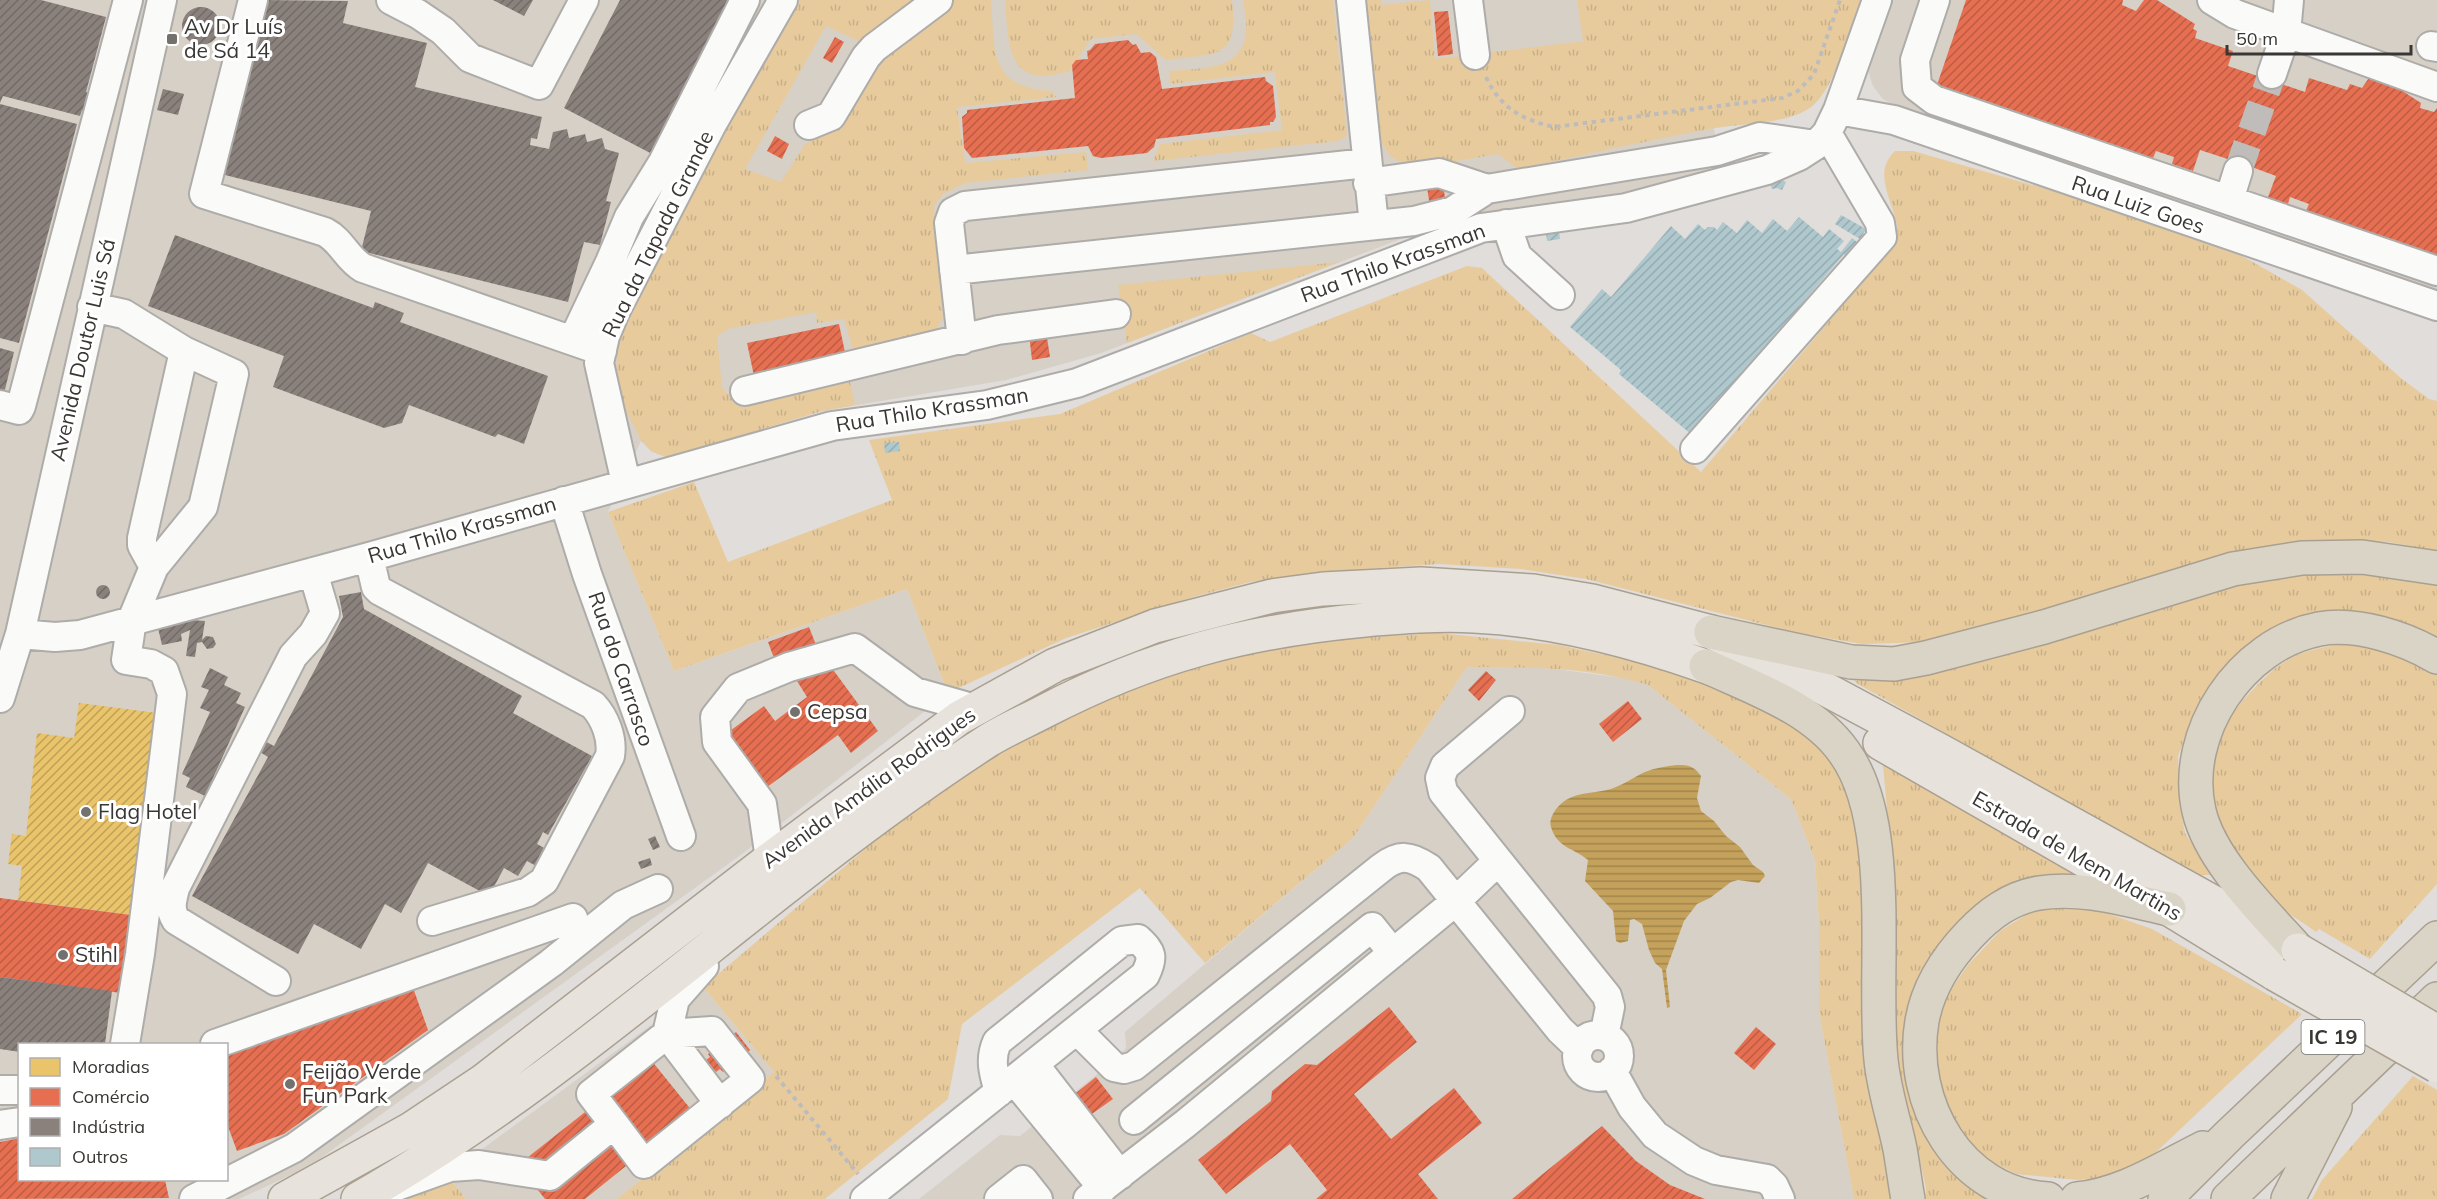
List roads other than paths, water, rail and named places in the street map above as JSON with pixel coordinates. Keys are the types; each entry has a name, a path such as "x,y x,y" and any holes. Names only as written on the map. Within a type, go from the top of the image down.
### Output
{"highway":[{"path":"1711,632 1851,662 1894,664 1926,658 2044,627 2233,569 2302,558 2362,557 2437,568"},
{"path":"2298,950 2237,884 2212,842 2199,814 2196,766 2201,741 2213,713 2229,688 2248,667 2272,648 2321,629 2354,629 2384,636 2419,646 2437,657"},
{"path":"1706,666 1774,698 1812,721 1834,740 1856,771 1870,812 1873,836 1878,905 1878,1030 1881,1063 1908,1199"},
{"path":"2048,1199 2019,1195 1984,1177 1952,1147 1938,1127 1920,1069 1923,1019 1928,999 1940,971 1956,948 1979,924 2001,906 2019,898 2039,893 2084,892 2169,909"},
{"name":"IC 19","path":"2165,1199 2437,938"},
{"name":"IC 19","path":"2228,1199 2437,999"},
{"path":"2288,1199 2350,1081"},
{"path":"2077,1199 2098,1196 2122,1188 2229,1136"}],"main road":[{"name":"Avenida Amália Rodrigues","path":"285,1199 411,1129 483,1081 770,859 959,718 1055,665 1155,626 1272,596 1323,589 1422,584 1533,591 1592,601 1711,632"},
{"name":"Avenida Amália Rodrigues","path":"359,1199 402,1174 523,1092 636,1007 866,825 992,738 1095,685 1200,647 1307,625 1400,617 1477,616 1579,630 1632,643 1706,666"},
{"name":"Estrada de Mem Martins","path":"1711,632 1930,745 2298,950 2437,1032"},
{"name":"Estrada de Mem Martins","path":"1706,666 1807,704 1896,752 2437,1066"}],"street":[{"path":"0,405 19,410 21,406 128,0"},
{"name":"Avenida Doutor Luis Sá","path":"0,698 20,634 162,0"},
{"path":"253,0 204,194 326,232 335,237 355,263 363,268 573,339 602,351"},
{"path":"391,0 418,14 443,31 470,58 539,85 584,0"},
{"path":"573,339 629,217 663,162 745,0"},
{"name":"Rua da Tapada Grande","path":"626,483 599,363 605,336 620,302 712,124 783,0"},
{"path":"809,125 831,116 866,57 874,48 938,0"},
{"path":"1351,0 1374,225"},
{"path":"1468,0 1475,55"},
{"path":"1695,449 1882,237 1880,223 1827,129 1877,0"},
{"path":"1935,0 1915,60 1917,87 1934,100 2437,271"},
{"path":"2212,0 2235,14 2437,87"},
{"path":"2272,74 2286,33 2289,0"},
{"name":"Rua Luiz Goes","path":"1487,189 1717,152 1760,137 1894,120 2437,306"},
{"name":"Rua Thilo Krassman","path":"20,634 55,637 80,635 832,426 987,405 1077,383 1481,228 1626,208 1767,170 1798,156 1827,129"},
{"path":"2229,200 2238,171"},
{"path":"962,340 949,223 953,212 965,206 1367,173 1439,173 1487,189"},
{"path":"954,270 1414,220 1453,211 1487,189"},
{"path":"1506,224 1517,256 1560,295"},
{"path":"92,307 124,314 184,351 234,374 203,507 154,567 132,620 126,660 151,664 164,671 172,694 140,954 126,1043"},
{"path":"745,391 998,330 1116,314"},
{"path":"154,567 142,545 142,538 184,351"},
{"name":"Rua do Carrasco","path":"564,501 681,836"},
{"path":"369,556 376,587 380,591 593,705 602,715 612,748 610,756 544,881 528,892 432,921"},
{"path":"276,981 176,920 170,905 175,888 293,656 313,634 325,613 313,572"},
{"path":"770,859 762,804 717,742 715,717 738,688 789,667 855,648 915,692 975,709"},
{"path":"1510,711 1458,753 1445,766 1440,778 1443,792 1607,996 1610,1007 1592,1042 1578,1061 1587,1073 1599,1077 1612,1071 1632,1107 1655,1135 1694,1161 1716,1170 1767,1179 1774,1186 1780,1199"},
{"path":"1077,1030 1114,1067 1124,1070 1134,1066 1393,858 1405,858 1419,861 1429,868 1560,1030 1592,1042"},
{"path":"869,1196 1016,1078 1077,1030 1145,975 1151,963 1149,950 1138,939 1122,940 997,1042 992,1053 992,1068 1016,1078 1104,1187 1456,901 1498,861"},
{"path":"228,1179 294,1148 552,963 624,905 658,889"},
{"path":"720,1104 667,1034 671,1010 682,988 760,909"},
{"path":"218,1043 573,918 580,939"},
{"path":"1134,1120 1372,927 1393,953"},
{"path":"1249,1027 1269,1054"},
{"path":"712,1031 750,1079 644,1164 591,1094 667,1034 712,1031"},
{"path":"0,1090 18,1090"},
{"path":"0,1125 18,1122"},
{"path":"359,1199 450,1167 479,1166 550,1176 614,1124"},
{"path":"999,1199 1023,1180 1038,1199"},
{"path":"209,1188 224,1181"}],"tunnel":[{"path":"2238,171 2272,74"}],"place":[{"name":"Av Dr Luís de Sá 14","path":"172,39"},
{"name":"Cepsa","path":"795,712"},
{"name":"Flag Hotel","path":"86,812"},
{"name":"Stihl","path":"63,955"},
{"name":"Feijão Verde Fun Park","path":"290,1084"}]}
